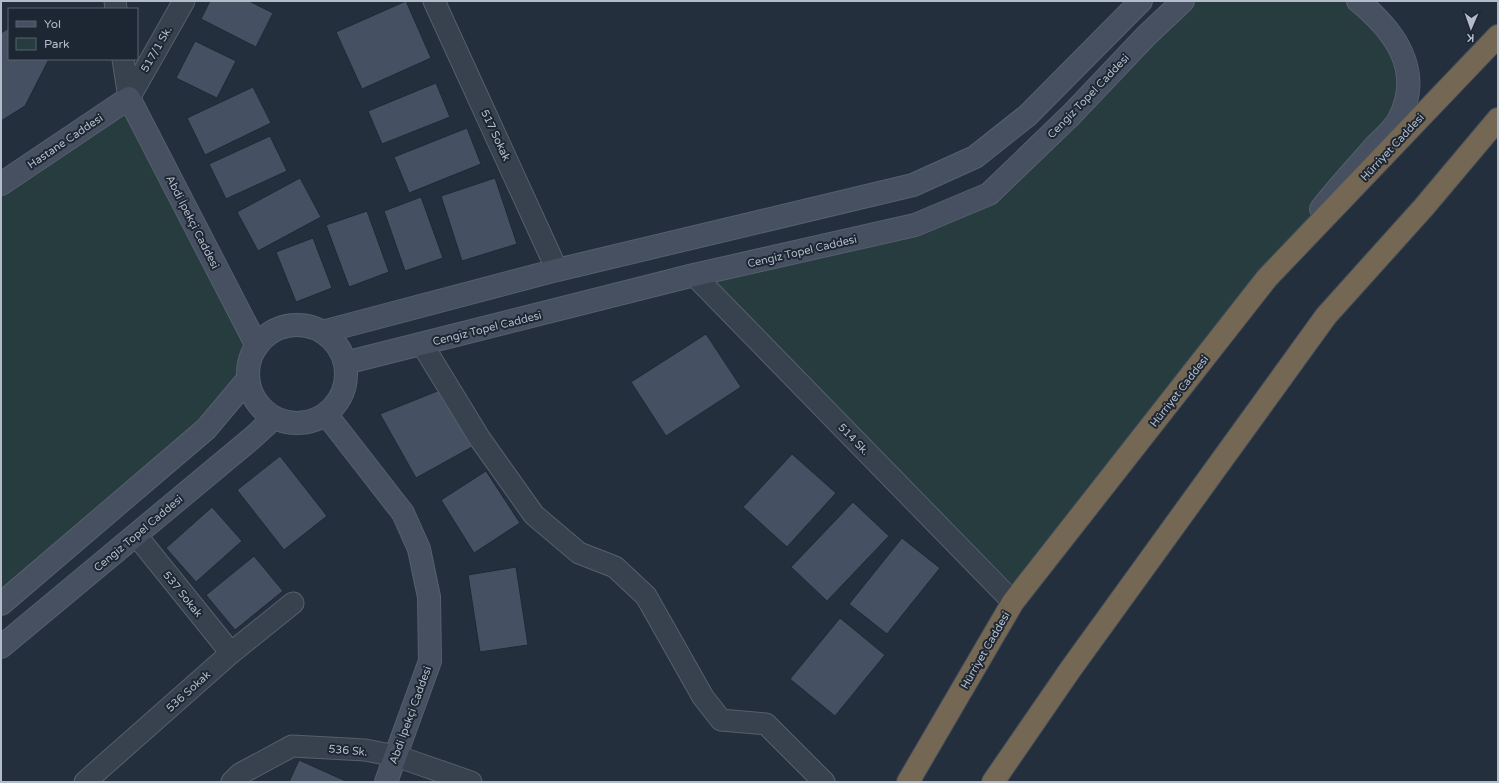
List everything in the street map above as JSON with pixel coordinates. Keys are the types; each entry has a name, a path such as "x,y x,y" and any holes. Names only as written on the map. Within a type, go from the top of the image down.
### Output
{"highway":[{"name":"Hürriyet Caddesi","path":"908,782 1013,602 1268,278 1498,36"},
{"path":"993,782 1070,670 1326,316 1424,207 1498,119"}],"street":[{"name":"517/1 Sk.","path":"129,98 184,1"},
{"name":"517 Sokak","path":"434,1 557,270"},
{"path":"322,332 557,270 913,185 975,157 1028,114 1141,1"},
{"name":"Cengiz Topel Caddesi","path":"345,363 694,275 915,225 989,194 1071,115 1146,36 1183,1"},
{"path":"1268,278 1336,190 1399,120 1409,94 1408,67 1398,44 1375,15 1358,1"},
{"path":"123,60 129,98"},
{"name":"Hastane Caddesi","path":"1,184 129,98"},
{"name":"Abdi İpekçi Caddesi","path":"129,98 257,346"},
{"name":"514 Sk.","path":"694,275 1013,602"},
{"path":"294,325 308,326 322,332 332,340 340,350 345,363 346,377 344,391 336,404 326,414 314,420 301,423 287,422 274,418 262,408 256,399 248,379 248,368 257,346 266,336 279,328 294,325"},
{"path":"422,344 480,439 534,515 579,553 615,567 646,596 703,697 721,720 766,724 824,782"},
{"path":"1,604 206,429 248,379"},
{"name":"Abdi İpekçi Caddesi","path":"326,414 403,512 419,549 429,597 430,661 386,782"},
{"name":"Cengiz Topel Caddesi","path":"1,647 251,439 274,418"},
{"name":"537 Sokak","path":"136,535 231,653"},
{"name":"536 Sokak","path":"85,782 231,653 293,603"},
{"name":"536 Sk.","path":"232,782 240,774 292,746 365,750 396,756 471,782"}],"green space":[{"path":"1183,1 1358,1 1375,15 1409,94 1013,602 694,275 989,194"},
{"path":"129,98 257,346 248,368 248,379 1,604 1,184"}],"building":[{"path":"210,1 249,1 273,13 256,47 201,19"},
{"path":"406,1 431,58 362,89 336,32"},
{"path":"8,29 8,60 48,60 25,106 1,121 1,33"},
{"path":"195,41 236,61 217,98 176,78"},
{"path":"436,83 450,117 382,144 368,111"},
{"path":"253,87 271,123 205,155 187,118"},
{"path":"467,128 481,164 409,193 394,157"},
{"path":"270,136 287,171 226,199 209,164"},
{"path":"300,178 321,217 258,251 237,212"},
{"path":"495,178 517,244 462,261 441,196"},
{"path":"421,197 443,258 405,271 384,211"},
{"path":"367,211 389,272 349,287 326,225"},
{"path":"313,238 332,288 296,302 276,252"},
{"path":"706,334 741,387 666,436 631,382"},
{"path":"440,390 472,447 416,478 380,414"},
{"path":"792,454 836,493 787,547 743,507"},
{"path":"280,456 327,516 284,550 237,490"},
{"path":"486,471 520,523 474,553 441,500"},
{"path":"853,502 889,536 827,601 791,567"},
{"path":"212,507 242,541 196,582 166,548"},
{"path":"902,538 940,568 887,634 849,604"},
{"path":"254,556 283,591 235,630 206,595"},
{"path":"516,567 528,645 480,652 468,575"},
{"path":"840,618 885,655 835,716 790,679"},
{"path":"299,760 348,782 289,782"}]}
